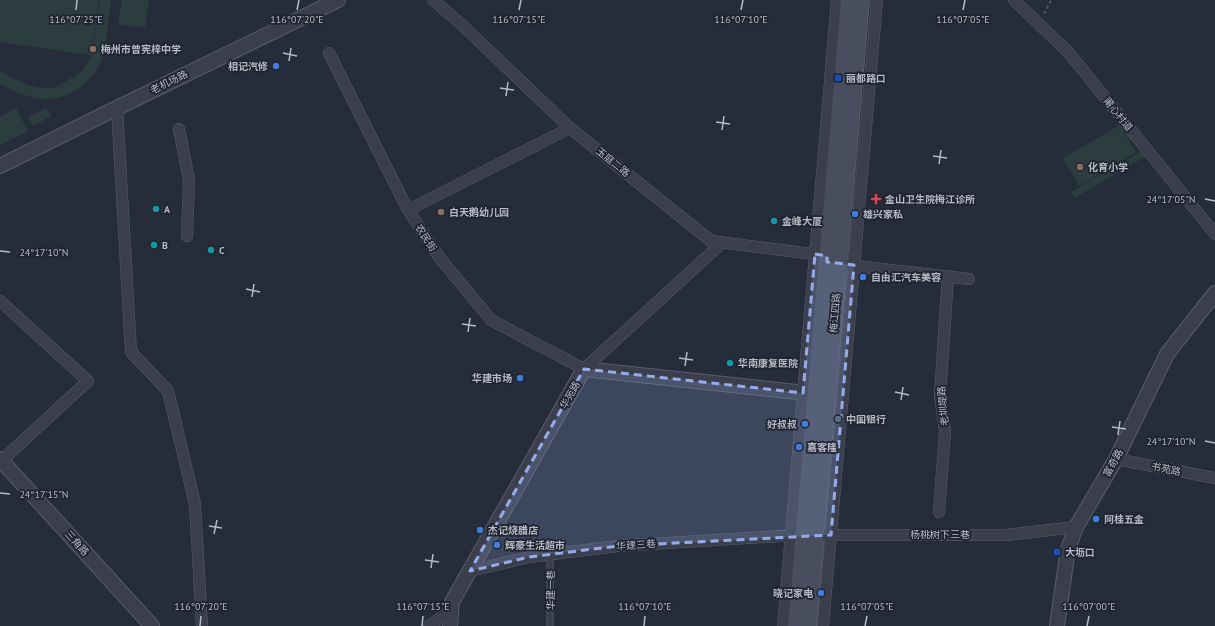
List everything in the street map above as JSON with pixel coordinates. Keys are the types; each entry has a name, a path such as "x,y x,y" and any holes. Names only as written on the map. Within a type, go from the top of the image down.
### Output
{"main road":[{"name":"梅江四路","path":"796,626 849,0"},
{"name":"梅江四路","path":"808,626 861,0"}],"street":[{"name":"老机场路","path":"0,166 338,0"},
{"name":"玉庭二路","path":"433,0 466,29 570,128 711,240 827,259 969,279"},
{"path":"783,626 837,0"},
{"path":"823,626 876,0"},
{"name":"莆心村道","path":"1014,0 1069,53 1215,234"},
{"name":"农民街","path":"329,53 408,210 439,257 491,320 584,369"},
{"path":"117,108 131,352 168,391 196,504 202,626"},
{"path":"408,210 570,128"},
{"path":"179,129 190,180 187,236"},
{"path":"584,369 723,242"},
{"name":"老圳堤路","path":"939,512 945,431 940,395 948,276"},
{"name":"富奇路","path":"1057,626 1068,549 1076,527 1116,459 1167,354 1215,293"},
{"path":"0,301 88,381 0,460"},
{"name":"华苑路","path":"450,626 452,602 584,369 816,394"},
{"name":"书苑路","path":"1116,459 1215,478"},
{"name":"三角路","path":"0,460 152,626"},
{"name":"杨桃树下三巷","path":"804,535 1006,535 1076,527"},
{"name":"华建三巷","path":"470,571 529,557 618,546 804,535"},
{"path":"429,626 452,609"}],"lane":[{"name":"华建一巷","path":"550,555 550,626"}],"path":[{"path":"1038,24 1051,0"}],"highlighted area":[{"path":"815,254 827,256 827,262 854,265 831,535 618,546 529,557 470,571 584,369 803,393"}],"shaded area":[{"path":"0,0 99,0 91,55 0,42"},
{"path":"100,0 111,0 102,59 96,70 77,90 67,95 45,99 34,98 11,90 0,84 0,70 28,85 42,88 58,86 77,75 84,68 91,57"},
{"path":"122,0 149,0 145,28 118,24"},
{"path":"46,107 51,116 33,126 28,118"},
{"path":"16,108 28,131 0,145 0,117"},
{"path":"1120,125 1136,152 1080,186 1063,158"},
{"path":"1145,149 1148,155 1074,198 1071,192"}],"place":[{"name":"梅州市曾宪梓中学","path":"93,49"},
{"name":"相记汽修","path":"276,66"},
{"name":"丽都路口","path":"838,78"},
{"name":"化育小学","path":"1080,167"},
{"name":"金山卫生院梅江诊所","path":"876,199"},
{"name":"A","path":"156,209"},
{"name":"白天鹅幼儿园","path":"441,212"},
{"name":"雄兴家私","path":"855,214"},
{"name":"金峰大厦","path":"774,221"},
{"name":"B","path":"154,245"},
{"name":"C","path":"211,250"},
{"name":"自由汇汽车美容","path":"863,277"},
{"name":"华南康复医院","path":"730,363"},
{"name":"华建市场","path":"520,378"},
{"name":"中国银行","path":"838,419"},
{"name":"好叔叔","path":"805,424"},
{"name":"嘉客隆","path":"799,447"},
{"name":"阿桂五金","path":"1096,519"},
{"name":"杰记烧腊店","path":"480,530"},
{"name":"辉豪生活超市","path":"497,545"},
{"name":"大坜口","path":"1057,552"},
{"name":"晓记家电","path":"821,593"}]}
